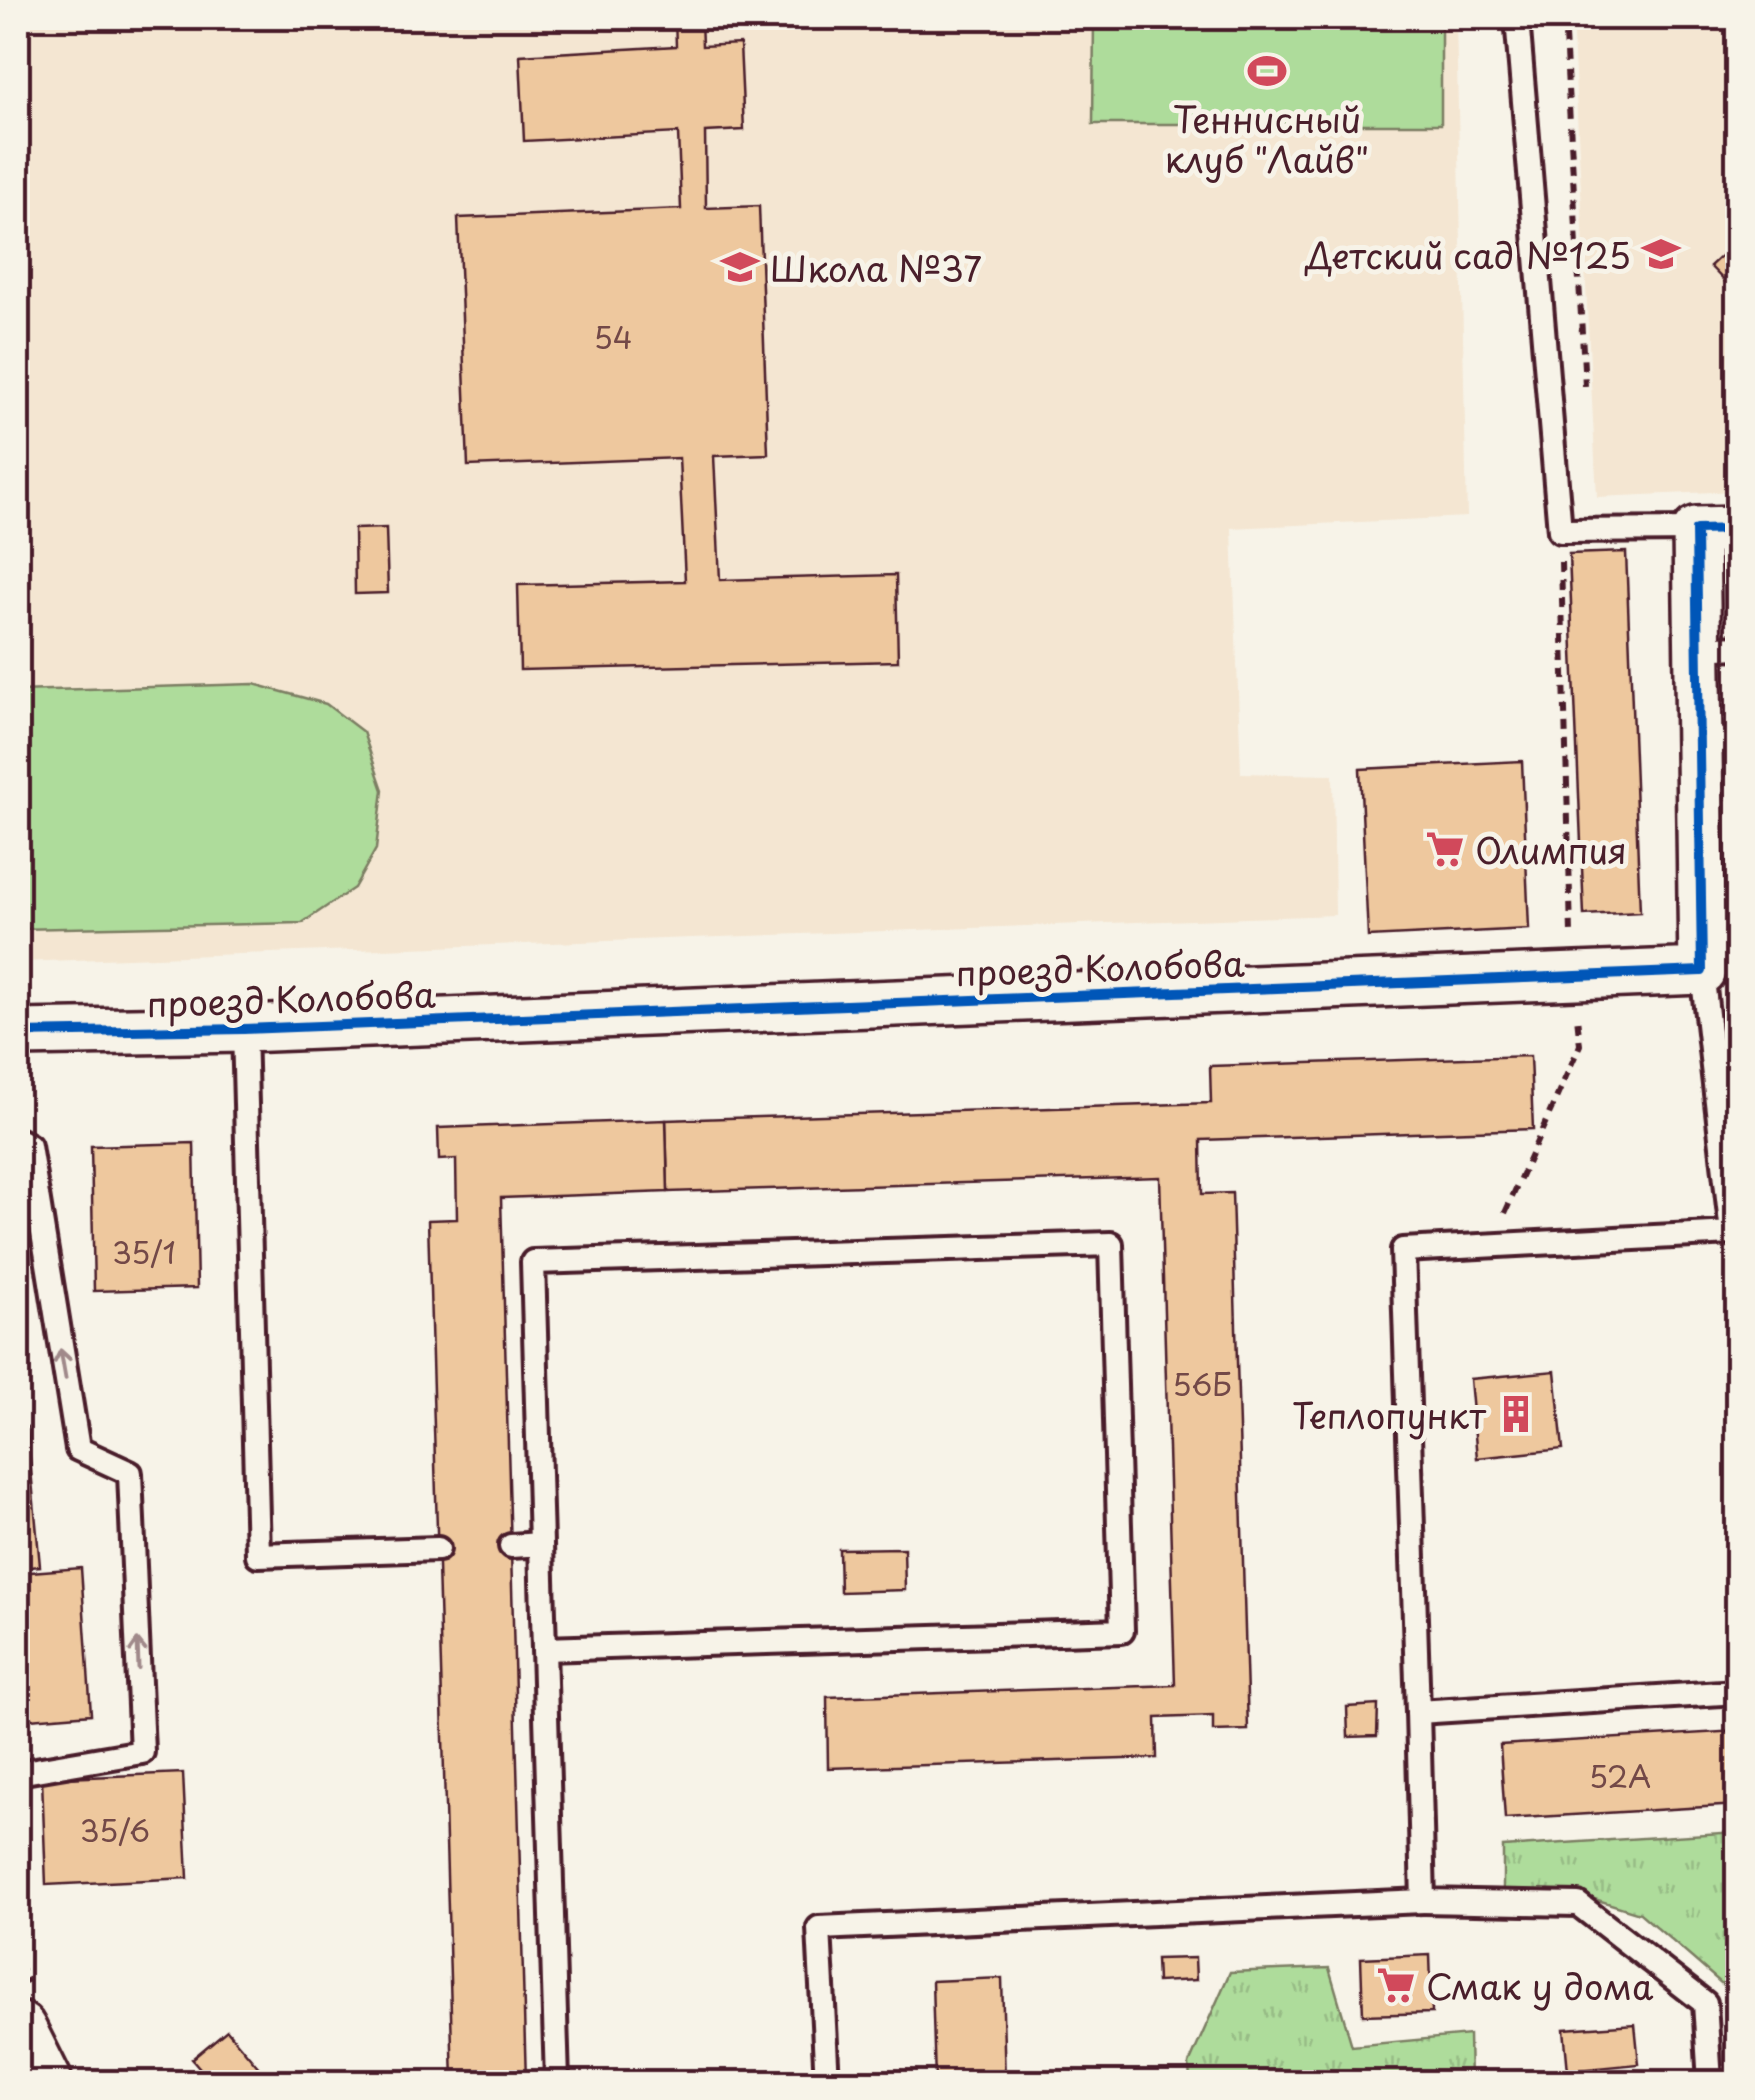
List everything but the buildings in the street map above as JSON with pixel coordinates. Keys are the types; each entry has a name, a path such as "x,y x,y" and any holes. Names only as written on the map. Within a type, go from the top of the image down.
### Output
{"street":[{"path":"1702,971 1718,740 1717,529"},
{"name":"проезд Колобова","path":"18,1033 244,1030 1702,971"},
{"path":"18,2030 44,2082"}],"lane":[{"path":"1517,18 1560,531 1717,529"},
{"path":"1423,1900 1404,1250 1734,1233 1702,971"},
{"path":"244,1030 258,1555 438,1549"},
{"path":"18,1140 29,1146 78,1449 130,1473 142,1752 18,1773"},
{"path":"544,1649 1122,1631 1111,1244 533,1262 544,1649 557,2082"},
{"path":"511,1546 541,1544"},
{"path":"1418,1712 1738,1692"},
{"path":"827,2082 819,1928 1423,1900 1578,1904 1705,2002 1710,2082"}],"path":[{"path":"1564,18 1585,390"},
{"path":"1490,1246 1580,1045 1572,975 1560,531"}],"shaded area":[{"name":"Школа №37","path":"18,18 1456,18 1467,517 1232,528 1241,773 1333,775 1335,915 18,962"},
{"name":"Детский сад №125","path":"1572,18 1737,18 1737,491 1597,497"}],"green space":[{"name":"Теннисный клуб \"Лайв\"","path":"1094,18 1441,18 1441,124 1093,124"},
{"path":"254,684 326,704 363,732 383,790 376,849 354,888 302,923 18,929 18,691"},
{"path":"1737,1832 1737,1990 1729,1990 1640,1913 1588,1897 1503,1891 1503,1847"},
{"path":"1329,1968 1352,2046 1469,2035 1470,2082 1190,2082 1189,2064 1230,1972"}],"cycle path":[{"path":"18,1033 244,1029 1702,971 1696,530 1738,529"}],"place":[{"name":"Теннисный клуб \"Лайв\"","path":"1267,71"},
{"name":"Детский сад №125","path":"1661,254"},
{"name":"Школа №37","path":"740,267"},
{"name":"Олимпия","path":"1445,849"},
{"name":"Теплопункт","path":"1516,1414"},
{"name":"Смак у дома","path":"1396,1985"}]}
